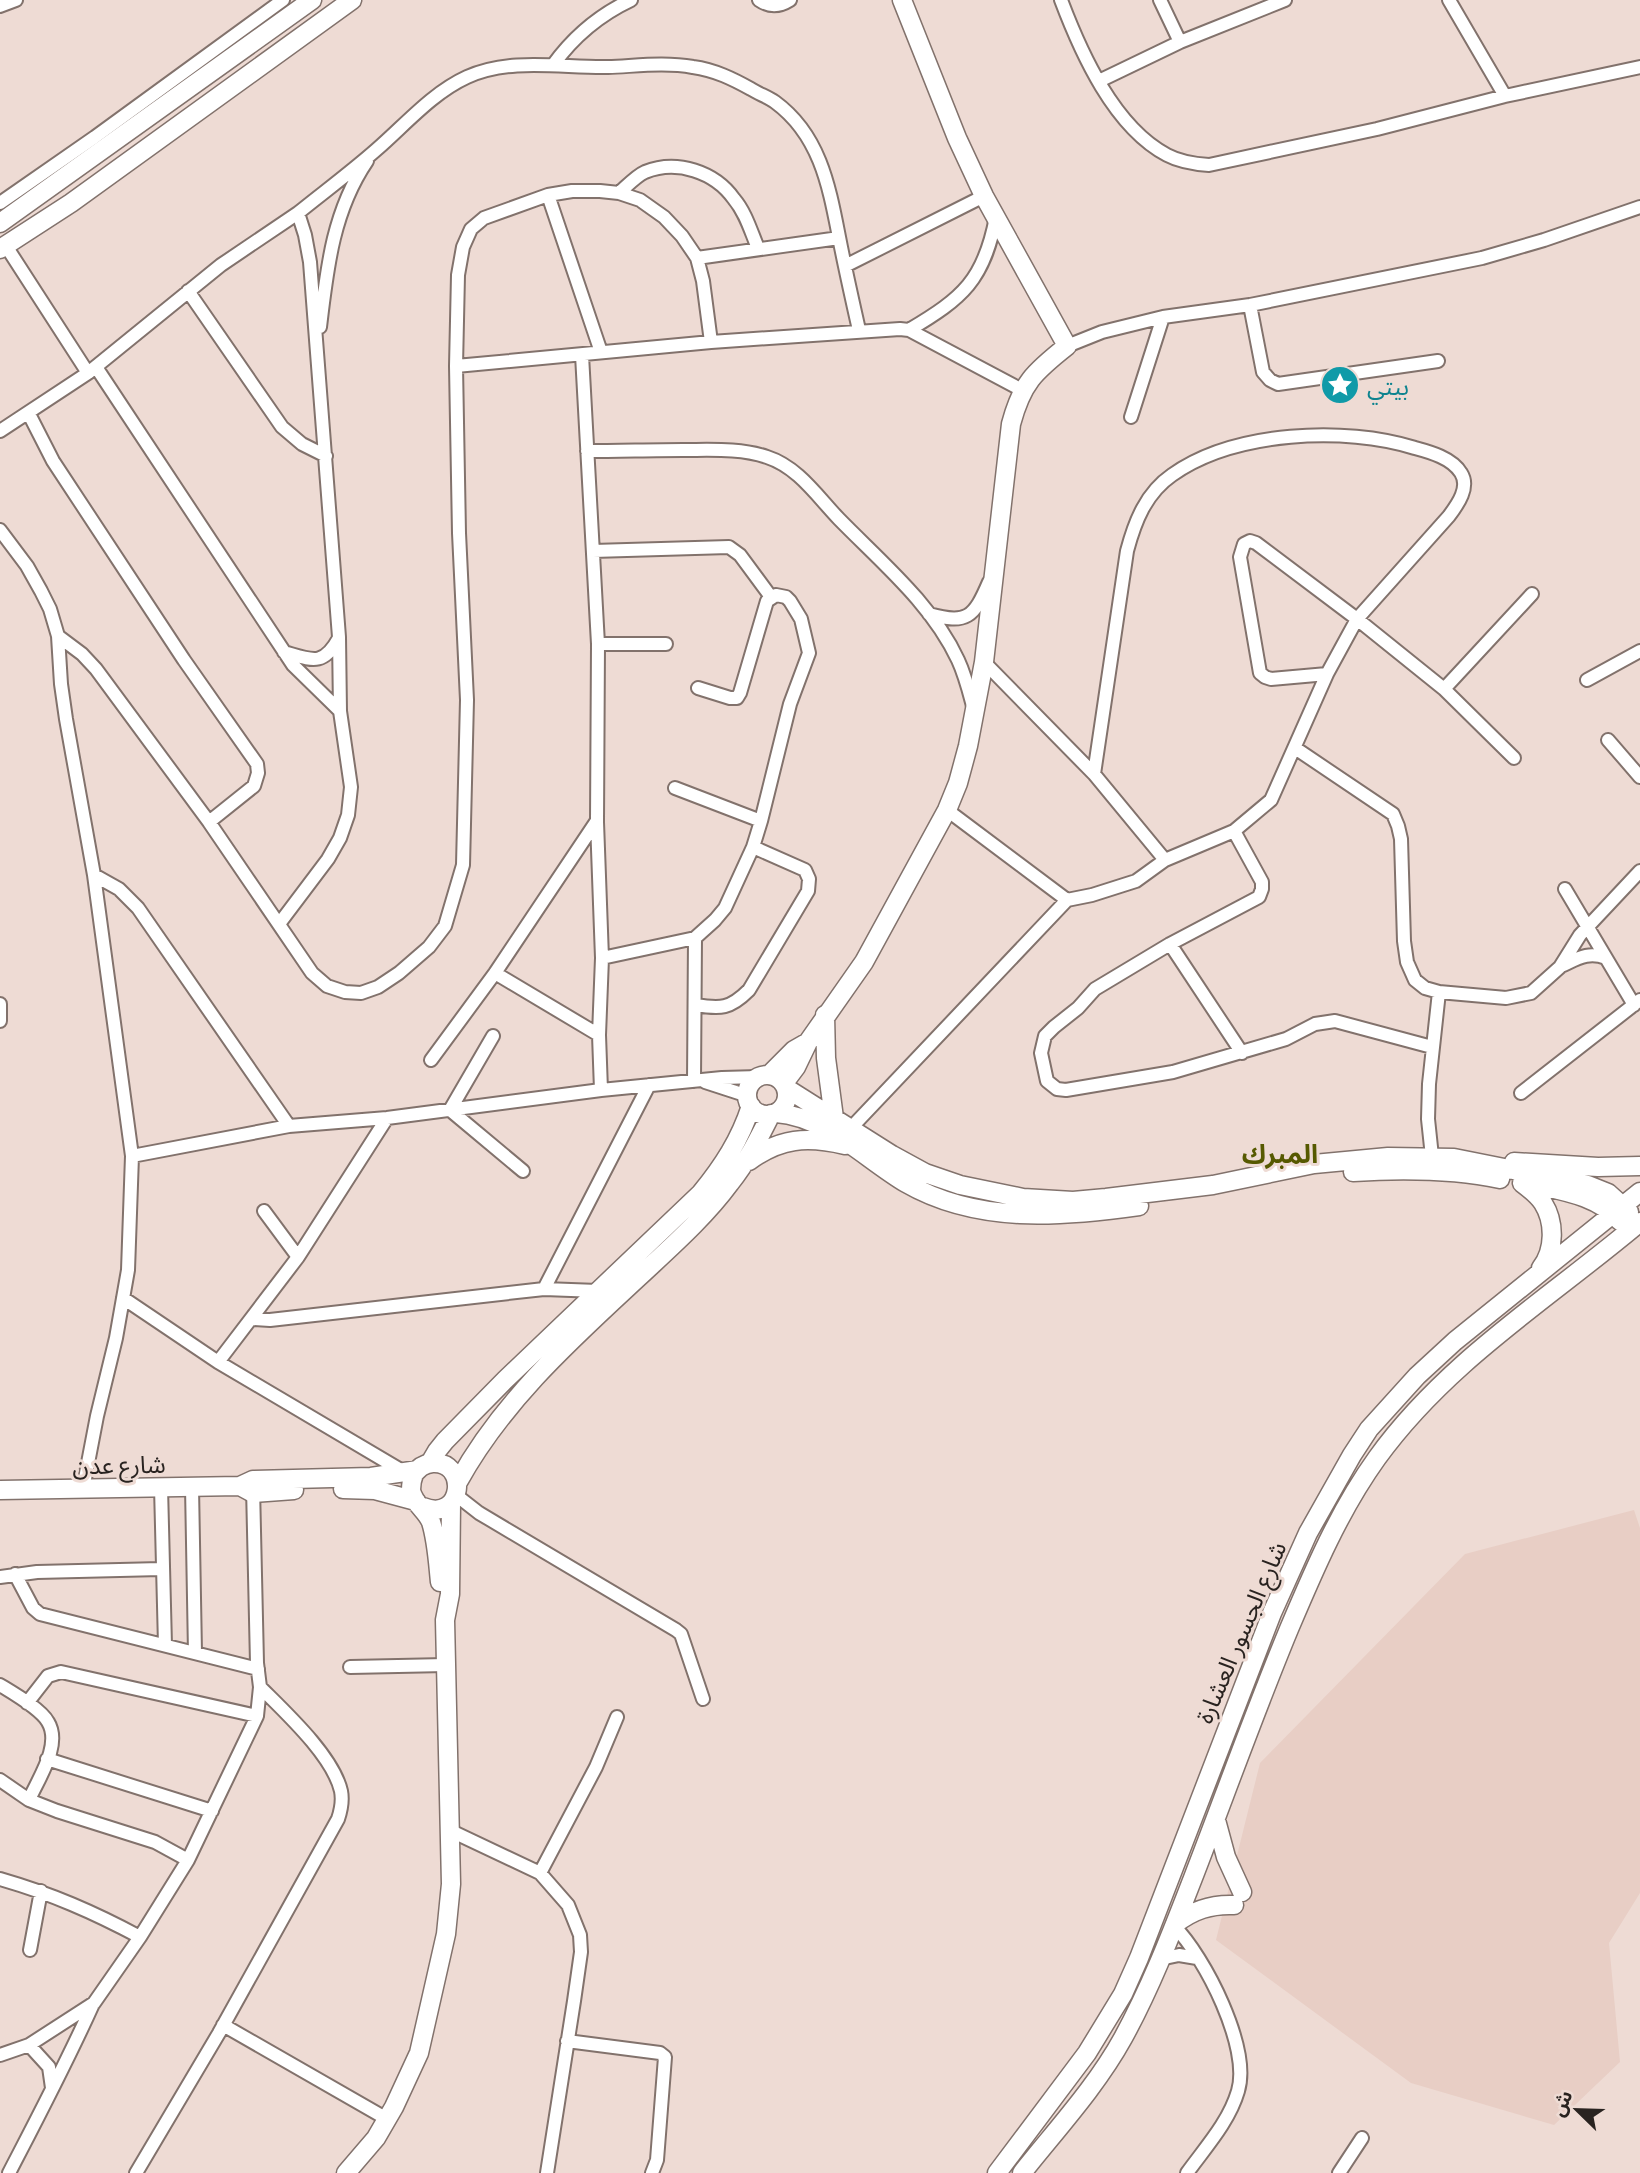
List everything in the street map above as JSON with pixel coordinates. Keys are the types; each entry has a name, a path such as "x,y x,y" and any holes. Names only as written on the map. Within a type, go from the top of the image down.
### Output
{"street":[{"path":"0,6 16,0"},
{"path":"0,203 283,0"},
{"path":"0,223 312,0"},
{"path":"340,711 293,665 92,370 2,251 352,0"},
{"path":"553,65 570,43 591,24 631,0"},
{"path":"759,0 765,4 776,5 790,0"},
{"path":"902,0 957,138 984,196 1067,346"},
{"path":"1061,0 1071,27 1099,81 1126,121 1146,142 1168,156 1186,163 1209,165 1377,129 1505,96 1640,67"},
{"path":"1160,0 1180,42"},
{"path":"1099,81 1180,42 1285,0"},
{"path":"1448,0 1505,96"},
{"path":"0,431 92,370 248,246 298,213 375,151 426,105 467,77 491,68 553,65 691,66 714,71 738,81 775,102 796,121 824,168 859,330"},
{"path":"317,351 328,259 336,225 349,194 375,151"},
{"path":"619,193 643,173 654,169 687,169 703,173 717,181 733,197 743,212 758,248"},
{"path":"58,636 82,654 96,669 209,822 312,973 327,986 345,992 361,993 378,987 429,947 445,926 463,865 467,700 459,533 456,366 458,275 463,247 471,229 484,218 548,195 572,191 600,191 619,193 640,200 664,217 682,236 697,258 703,281 711,342"},
{"path":"548,195 601,352"},
{"path":"845,266 984,196"},
{"path":"346,2173 376,2138 419,2053 446,1934 451,1884 445,1620 431,1522 411,1485 417,1468 437,1451 505,1380 681,1214 714,1178 734,1147 749,1101 750,1085 774,1081 794,1050 807,1042 864,962 947,810 958,783 984,662 1008,440 1022,390 1043,365 1067,346 1102,332 1163,317 1250,305 1482,258 1640,207"},
{"path":"279,924 341,838 348,815 351,787 340,711 340,637 310,262 298,213"},
{"path":"909,330 943,309 972,283 990,244 996,217"},
{"path":"697,258 839,238"},
{"path":"188,292 282,427 302,444 326,456"},
{"path":"1250,305 1263,372 1278,384 1438,361"},
{"path":"1131,417 1163,317"},
{"path":"456,366 859,330 909,330 1022,390"},
{"path":"582,355 598,644 597,822 602,958 599,1035 601,1090"},
{"path":"29,414 53,461 184,660 257,764 258,773 254,786 209,822"},
{"path":"850,1129 1067,900 1136,881 1165,860 1234,831 1271,800 1327,674 1357,619 1460,501 1464,484 1461,473 1451,463 1430,452 1376,438 1301,435 1214,454 1172,474 1146,502 1134,523 1127,551 1094,774"},
{"path":"587,451 746,452 769,457 787,467 807,483 929,614 959,662 975,711"},
{"path":"0,530 27,566 41,591 58,636 61,684 94,875 132,1156 128,1270 83,1489"},
{"path":"1327,674 1271,679 1260,673 1240,557 1244,544 1250,541 1256,543 1357,619 1444,689 1514,758"},
{"path":"593,551 729,547 740,555 771,597"},
{"path":"929,614 948,620 962,619 972,613 982,599 996,565"},
{"path":"1444,689 1532,594"},
{"path":"602,958 695,938 725,908 761,821 790,705 809,653 801,619 790,601 781,596 771,597"},
{"path":"698,688 733,699 739,696 765,606 771,597"},
{"path":"284,652 313,660 321,659 340,637"},
{"path":"598,644 666,644"},
{"path":"1587,680 1640,651"},
{"path":"984,662 1094,774 1165,860"},
{"path":"1608,740 1640,777"},
{"path":"1295,748 1392,814 1401,839 1407,962 1415,980 1425,988 1439,992 1506,998 1531,993 1560,967 1580,935 1640,872"},
{"path":"676,789 761,821"},
{"path":"947,810 1067,900"},
{"path":"431,1060 495,973 597,822"},
{"path":"1234,831 1262,882 1259,897 1170,944 1095,989 1078,1008 1045,1036 1041,1052 1047,1081 1057,1089 1066,1090 1173,1072 1286,1039 1315,1024 1335,1021 1432,1047"},
{"path":"695,1005 726,1007 737,1002 749,990 808,891 809,878 805,870 752,847"},
{"path":"94,875 120,889 138,908 289,1126"},
{"path":"1521,1093 1637,1002 1606,958 1565,889"},
{"path":"695,938 698,1081"},
{"path":"1170,944 1242,1053"},
{"path":"1560,967 1586,955 1595,954 1606,958"},
{"path":"495,973 599,1035"},
{"path":"1433,1164 1428,1119 1432,1047 1439,992"},
{"path":"0,1004 0,1021"},
{"path":"825,1016 826,1058 834,1118"},
{"path":"450,1110 493,1036"},
{"path":"132,1156 289,1126 387,1118 649,1085 698,1081 774,1081 925,1173 1023,1198 1106,1198 1213,1185 1314,1164 1388,1157 1522,1183 1575,1195 1618,1209"},
{"path":"698,1081 749,1101 760,1113 789,1114 820,1125 906,1183 944,1200 1002,1213 1084,1213 1190,1200 1318,1175 1433,1164 1530,1161 1598,1167 1640,1166"},
{"path":"419,1504 437,1510 455,1494 472,1455 525,1388 556,1354 687,1232 721,1195 743,1166 774,1113 784,1105 787,1094 774,1081"},
{"path":"544,1289 649,1085"},
{"path":"450,1110 523,1171"},
{"path":"218,1362 298,1257 387,1118"},
{"path":"743,1166 779,1143 828,1141 853,1147"},
{"path":"1480,1164 1588,1185 1608,1193 1618,1209 1636,1225"},
{"path":"1522,1183 1543,1203 1549,1214 1552,1230 1546,1262 1531,1280"},
{"name":"شارع الجسور العشارة","path":"997,2173 1107,2023 1139,1958 1272,1613 1308,1533 1369,1429 1417,1376 1455,1341 1640,1192"},
{"path":"264,1212 298,1257"},
{"name":"شارع الجسور العشارة","path":"1022,2173 1108,2062 1137,2011 1175,1925 1277,1659 1319,1560 1336,1525 1377,1458 1457,1369 1548,1293 1636,1225"},
{"path":"252,1319 280,1319 544,1289 598,1292"},
{"path":"123,1298 218,1362 417,1468 436,1463 448,1467 452,1471 455,1494 450,1594 445,1620"},
{"name":"شارع عدن","path":"0,1490 249,1486 358,1478 417,1468"},
{"path":"9,2173 68,2060 94,2003 140,1937 188,1860 257,1716 260,1687 249,1486"},
{"name":"شارع عدن","path":"249,1486 375,1490 419,1504"},
{"path":"192,1487 195,1653"},
{"path":"161,1488 165,1646"},
{"path":"455,1494 479,1513 681,1634 704,1699"},
{"path":"0,1577 15,1574 162,1569"},
{"path":"15,1574 28,1601 40,1614 258,1670"},
{"path":"350,1667 446,1665"},
{"path":"27,1703 48,1676 61,1672 257,1716"},
{"path":"0,1685 47,1719 52,1730 47,1759 29,1800"},
{"path":"136,2173 223,2025 338,1819 341,1791 334,1775 304,1733 260,1687"},
{"path":"540,1873 596,1768 617,1717"},
{"path":"47,1759 212,1811"},
{"path":"0,1780 29,1800 155,1842 188,1860"},
{"path":"1187,2173 1232,2108 1239,2088 1240,2062 1219,1996 1198,1958 1175,1925 1196,1910 1238,1898 1216,1819"},
{"path":"449,1830 540,1873 568,1905 580,1935 580,1952 547,2173"},
{"path":"1180,1850 1199,1863"},
{"path":"1172,1869 1192,1881"},
{"path":"0,1879 75,1904 140,1937"},
{"path":"30,1950 41,1891"},
{"path":"1160,1959 1179,1955 1198,1958"},
{"path":"0,2054 29,2045 94,2003"},
{"path":"223,2025 387,2119"},
{"path":"567,2041 660,2053 665,2057 657,2160 652,2173"},
{"path":"29,2045 50,2067 52,2088"},
{"path":"1339,2173 1362,2138"}],"shaded area":[{"path":"1634,1510 1640,1528 1640,1893 1609,1943 1620,2062 1554,2125 1411,2083 1216,1940 1260,1763 1465,1554"}],"place":[{"name":"بيتي","path":"1340,385"}],"district":[{"name":"المبرك","path":"1280,1152"}]}
